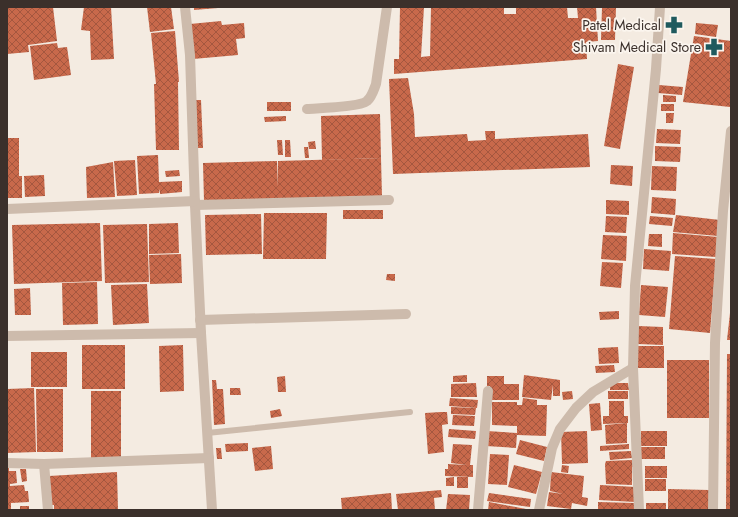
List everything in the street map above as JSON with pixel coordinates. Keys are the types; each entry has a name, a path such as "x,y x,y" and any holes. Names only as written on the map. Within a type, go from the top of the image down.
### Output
{"street":[{"path":"185,7 190,55 200,333 212,510"},
{"path":"308,109 358,104 367,101 371,96 376,84 387,7"},
{"path":"639,510 633,368 634,286 656,69 660,7"},
{"path":"713,510 714,343 722,211 731,131"},
{"path":"7,209 195,203 389,200"},
{"path":"200,320 406,314"},
{"path":"7,336 200,333"},
{"path":"539,510 552,448 560,429 576,408 593,392 633,368"},
{"path":"478,510 488,391"},
{"path":"7,463 44,464 209,458"},
{"path":"44,464 48,510"}],"lane":[{"path":"207,433 410,412"}],"building":[{"path":"7,7 53,7 57,41 28,45 29,52 7,54"},
{"path":"84,7 111,7 114,59 91,60 90,31 81,30"},
{"path":"147,7 171,7 174,29 150,32"},
{"path":"194,7 218,7 218,8 194,10"},
{"path":"400,7 424,7 421,57 430,56 431,7 504,7 504,14 516,14 516,7 567,7 568,18 578,18 577,7 596,7 598,41 586,42 587,59 394,74 394,59 399,59"},
{"path":"602,7 616,7 615,40 601,40"},
{"path":"221,21 222,25 244,23 245,38 236,39 238,55 193,59 190,24"},
{"path":"696,23 718,25 716,37 695,34"},
{"path":"175,31 179,82 179,150 156,150 154,84 156,84 151,33"},
{"path":"694,36 731,41 730,107 683,102"},
{"path":"57,43 58,48 67,47 71,75 34,80 30,46"},
{"path":"618,64 634,67 620,149 604,146"},
{"path":"408,78 414,114 415,137 467,134 468,141 486,140 485,131 495,131 495,139 588,134 590,167 393,174 389,79"},
{"path":"659,85 683,87 682,95 658,93"},
{"path":"663,95 676,96 676,102 663,102"},
{"path":"194,100 201,100 203,148 197,148"},
{"path":"267,102 291,102 291,111 267,111"},
{"path":"661,104 674,104 674,111 661,111"},
{"path":"666,113 674,113 673,123 666,123"},
{"path":"380,114 381,158 322,160 321,116"},
{"path":"286,116 286,121 265,122 264,117"},
{"path":"657,129 681,130 680,144 656,143"},
{"path":"7,138 19,138 19,176 22,176 22,198 7,198"},
{"path":"277,140 282,140 283,155 278,155"},
{"path":"285,140 290,140 291,157 285,157"},
{"path":"315,141 316,149 309,149 308,142"},
{"path":"655,146 681,147 680,162 655,161"},
{"path":"304,147 308,147 309,158 305,158"},
{"path":"158,155 159,182 182,181 182,192 160,194 160,189 159,193 139,194 137,156"},
{"path":"381,158 382,197 204,201 203,163 277,161 278,187 278,161"},
{"path":"135,160 137,195 117,196 114,161"},
{"path":"113,162 115,197 87,198 86,167"},
{"path":"611,165 633,166 632,186 610,184"},
{"path":"652,166 677,167 676,191 651,190"},
{"path":"179,170 180,176 166,177 165,171"},
{"path":"44,175 45,196 25,197 24,176"},
{"path":"652,197 676,199 675,215 651,213"},
{"path":"606,200 629,201 629,215 606,214"},
{"path":"343,210 383,210 383,219 343,219"},
{"path":"264,213 327,213 326,259 263,259"},
{"path":"261,214 262,254 206,255 205,215"},
{"path":"676,215 720,220 718,236 673,232"},
{"path":"606,216 627,217 626,233 605,232"},
{"path":"650,216 673,218 672,226 649,224"},
{"path":"100,223 102,281 14,284 12,225"},
{"path":"178,223 179,253 149,254 149,224"},
{"path":"147,224 149,282 105,283 103,225"},
{"path":"673,233 718,237 716,257 672,254"},
{"path":"649,234 662,234 662,247 648,246"},
{"path":"603,235 627,236 626,261 601,259"},
{"path":"644,249 671,251 669,271 643,269"},
{"path":"181,254 182,283 150,284 149,255"},
{"path":"675,256 716,259 710,333 669,329"},
{"path":"602,262 623,263 621,288 600,286"},
{"path":"387,274 395,274 395,281 386,280"},
{"path":"97,282 98,324 63,325 62,283"},
{"path":"147,284 149,323 113,325 111,285"},
{"path":"641,285 668,287 665,317 639,315"},
{"path":"30,288 31,315 15,315 14,289"},
{"path":"619,311 619,319 600,320 599,312"},
{"path":"730,313 731,340 727,340"},
{"path":"638,326 663,327 663,345 638,344"},
{"path":"82,345 125,345 125,389 82,389"},
{"path":"183,345 184,391 160,392 159,346"},
{"path":"637,346 664,346 664,368 638,368"},
{"path":"618,347 619,363 599,364 598,348"},
{"path":"31,352 67,352 67,387 31,387"},
{"path":"727,354 731,354 731,510 726,510"},
{"path":"667,360 709,360 709,418 667,418"},
{"path":"614,365 615,372 596,373 595,366"},
{"path":"467,375 467,382 453,382 453,376"},
{"path":"524,375 560,380 560,396 553,396 553,385 551,400 522,397"},
{"path":"285,376 286,392 278,392 277,377"},
{"path":"487,376 504,376 504,384 519,384 519,400 490,400 490,386 487,386"},
{"path":"212,380 216,380 217,389 223,389 225,424 214,425"},
{"path":"476,383 477,397 451,397 451,384"},
{"path":"610,383 628,383 629,390 610,390"},
{"path":"34,388 36,452 7,453 7,389"},
{"path":"230,388 240,388 241,395 230,395"},
{"path":"36,389 63,389 63,452 37,452"},
{"path":"91,391 121,391 121,458 91,458"},
{"path":"572,391 573,399 563,400 562,392"},
{"path":"608,391 628,391 628,399 608,399"},
{"path":"450,398 478,400 477,408 449,406"},
{"path":"523,398 537,400 537,405 547,405 546,436 517,435 517,426 492,425 492,402 517,402 517,405 522,405"},
{"path":"609,401 624,401 624,416 628,416 628,423 603,424 603,416 609,416"},
{"path":"600,403 602,430 591,431 589,404"},
{"path":"451,407 476,408 475,415 451,414"},
{"path":"280,409 282,416 271,418 270,411"},
{"path":"447,412 448,424 442,425 444,452 428,454 425,413"},
{"path":"453,415 475,416 474,426 452,425"},
{"path":"627,423 627,443 606,444 605,425"},
{"path":"449,429 476,431 475,439 448,437"},
{"path":"487,431 517,433 516,448 486,446"},
{"path":"587,431 588,463 562,464 561,432"},
{"path":"641,431 667,431 667,446 641,446"},
{"path":"520,440 547,447 544,461 516,454"},
{"path":"248,443 248,451 226,452 225,444"},
{"path":"453,444 472,445 470,465 473,465 473,477 445,476 445,469 448,469 448,464 467,465 451,463"},
{"path":"629,444 629,449 600,451 600,446"},
{"path":"271,446 273,469 255,471 252,448"},
{"path":"641,447 665,447 665,459 641,459"},
{"path":"216,448 221,448 222,459 217,459"},
{"path":"631,451 632,458 610,460 609,452"},
{"path":"490,454 509,455 507,485 488,484"},
{"path":"633,460 632,485 606,484 606,461"},
{"path":"514,465 542,472 536,494 508,487"},
{"path":"562,465 569,466 568,473 561,472"},
{"path":"7,466 9,466 9,471 16,471 17,483 10,484 10,486 24,485 25,491 28,491 29,502 11,503 11,510 7,510"},
{"path":"645,466 667,466 667,478 645,478"},
{"path":"20,469 26,469 27,481 22,482"},
{"path":"117,472 118,510 54,510 54,505 51,505 49,476"},
{"path":"551,472 584,476 582,497 588,498 587,506 572,503 571,509 547,506 549,492 563,494 550,491"},
{"path":"454,477 454,486 446,486 446,478"},
{"path":"457,477 468,477 468,488 457,488"},
{"path":"645,479 666,479 666,491 645,491"},
{"path":"600,485 636,487 635,502 599,500"},
{"path":"668,489 709,490 709,510 668,510"},
{"path":"441,490 442,497 434,498 435,510 398,510 396,494"},
{"path":"391,493 392,510 342,510 341,498"},
{"path":"489,493 531,499 530,507 487,501"},
{"path":"448,494 470,495 469,510 446,510"},
{"path":"489,502 526,509 526,510 488,510"},
{"path":"598,502 634,503 634,510 598,510"},
{"path":"646,503 666,503 666,510 646,510"},
{"path":"20,506 29,506 29,510 20,510"}],"place":[{"name":"Patel Medical","path":"674,25"},
{"name":"Shivam Medical Store","path":"714,47"}]}
